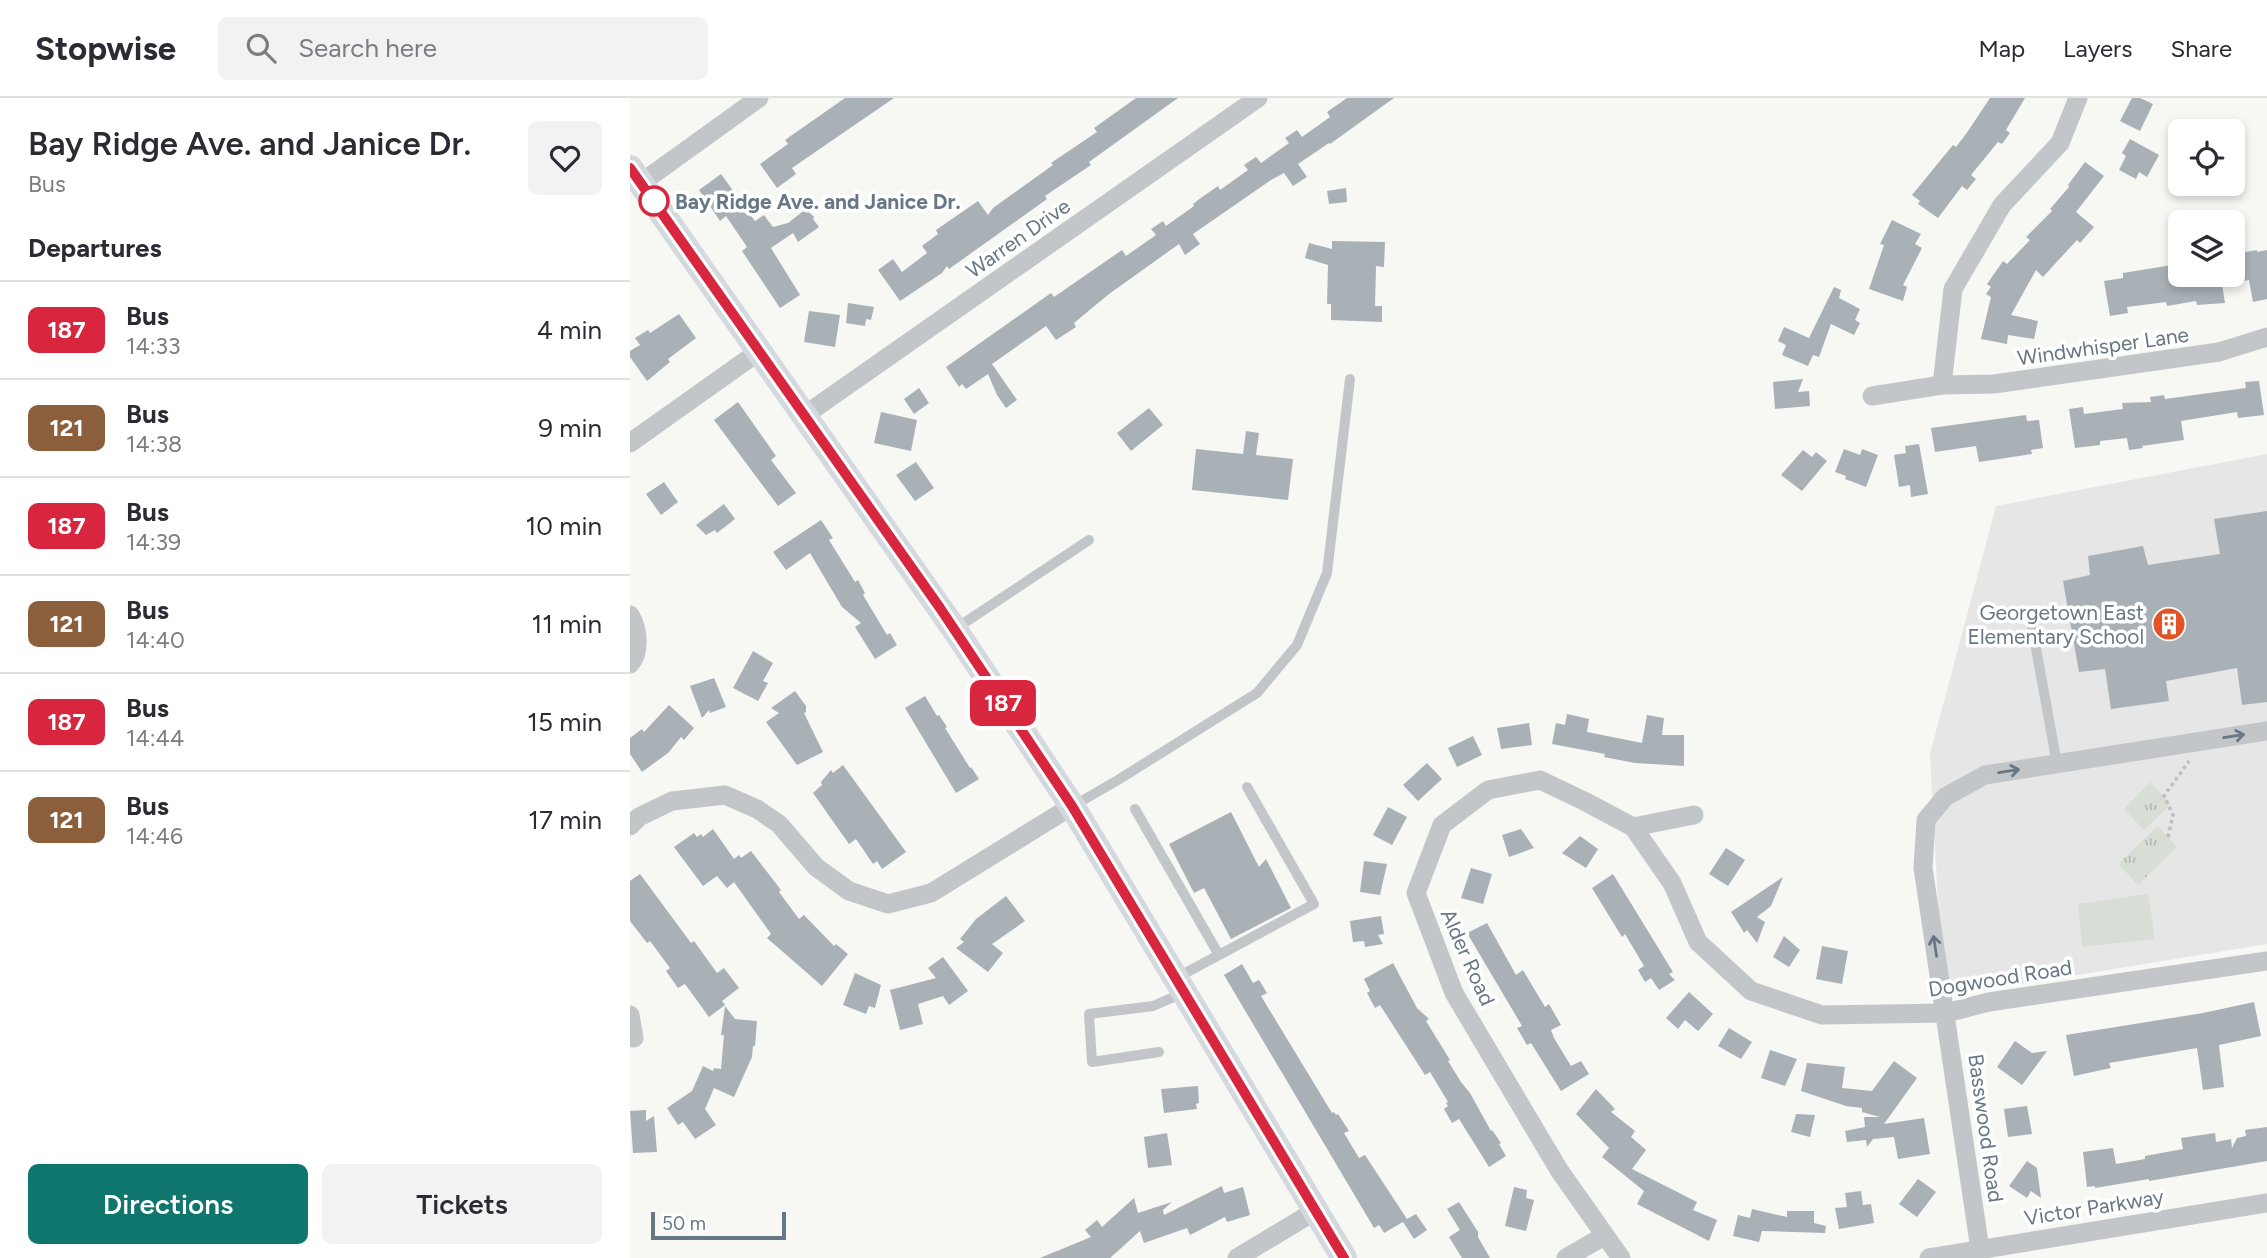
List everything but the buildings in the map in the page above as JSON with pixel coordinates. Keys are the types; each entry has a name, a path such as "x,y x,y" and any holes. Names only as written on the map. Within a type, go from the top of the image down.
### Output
{"main road":[{"path":"635,175 955,630 1072,806 1344,1258"}],"street":[{"path":"635,175 759,98"},
{"name":"Warren Drive","path":"805,415 1258,98"},
{"path":"1942,385 1954,289 2001,205 2060,143 2078,98"},
{"name":"Windwhisper Lane","path":"1872,396 1942,385 1994,384 2219,352 2267,337"},
{"path":"630,443 758,352"},
{"path":"630,615 637,641 634,659 630,664"},
{"name":"Basswood Road","path":"1980,1249 1923,868 1926,820 1945,797 1984,775 2267,731"},
{"name":"Alder Road","path":"1584,801 1540,780 1488,790 1442,825 1416,893 1454,993 1559,1170 1604,1236"},
{"path":"630,826 639,817 672,801 725,795 757,809 779,824 816,867 849,891 888,904 932,892 1072,806"},
{"name":"Dogwood Road","path":"1584,801 1633,827 1672,883 1698,942 1751,991 1822,1014 1946,1013 1989,1002 2267,961"},
{"path":"1633,827 1693,815"},
{"path":"630,1015 634,1038"},
{"name":"Victor Parkway","path":"1929,1258 2267,1203"},
{"path":"1237,1258 1315,1211"},
{"path":"1566,1258 1604,1236 1621,1258"}],"lane":[{"path":"1072,806 1257,693 1297,645 1327,572 1350,379"},
{"path":"955,630 1089,540"},
{"path":"2031,621 2057,764"},
{"path":"1159,1052 1092,1062 1089,1014 1153,1006 1219,955 1314,904 1247,787"},
{"path":"1135,809 1219,955"}],"path":[{"path":"2168,837 2173,815 2164,796 2193,755"}],"shaded area":[{"path":"2267,454 2267,944 1943,997 1930,754 1996,506"}],"green space":[{"path":"2150,782 2171,804 2144,830 2124,809"},
{"path":"2158,826 2177,847 2138,885 2118,864"},
{"path":"2148,894 2155,939 2082,947 2078,904"}],"bus line":[{"name":"187","path":"630,168 940,608 1072,806 1344,1258"}],"place":[{"name":"Bay Ridge Ave. and Janice Dr.","path":"654,201"},
{"name":"Georgetown East Elementary School","path":"2169,624"}]}
